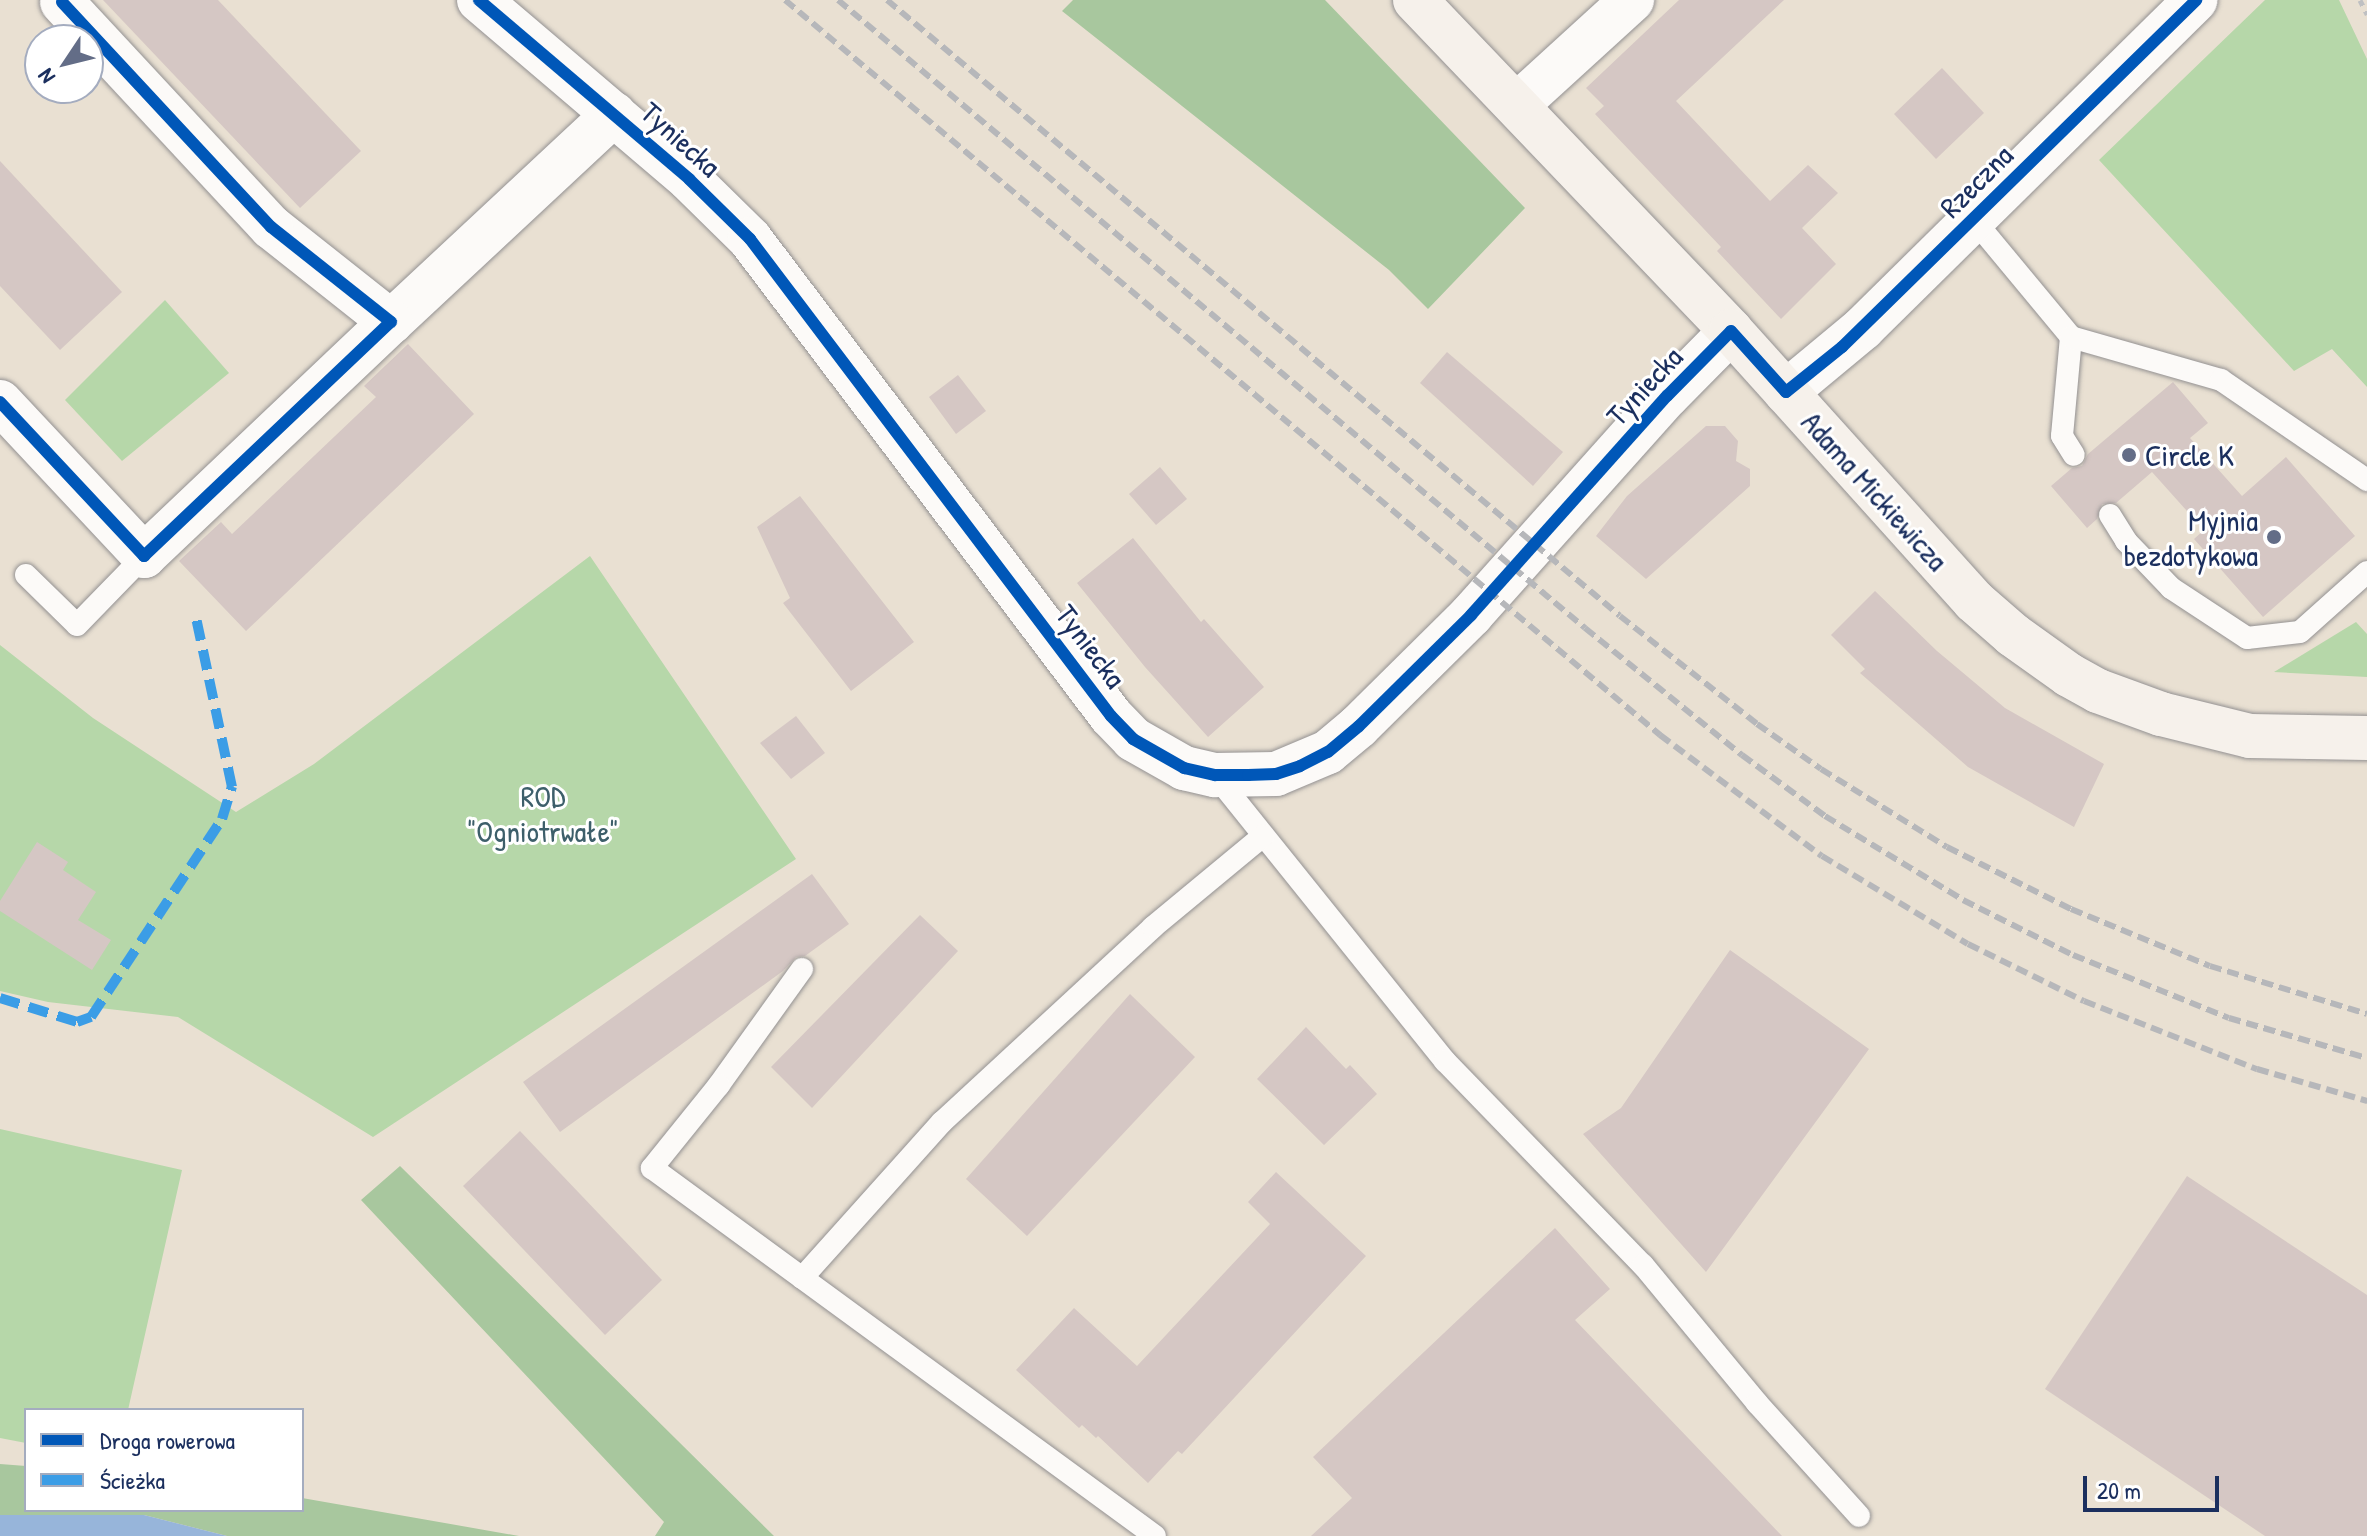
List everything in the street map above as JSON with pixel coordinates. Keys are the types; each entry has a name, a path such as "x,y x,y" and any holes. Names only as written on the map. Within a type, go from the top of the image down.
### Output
{"main road":[{"name":"Adama Mickiewicza","path":"1415,0 1731,331 1974,601 2013,635 2069,675 2128,703 2220,731 2279,739 2367,738"}],"street":[{"name":"Tyniecka","path":"479,0 719,207 774,267 1111,716 1133,739 1158,756 1184,768 1215,775 1276,774 1328,752 1359,726 1471,615 1667,396 1731,331"},
{"name":"Rzeczna","path":"1786,392 1842,347 2196,0"},
{"path":"1517,105 1629,1"},
{"path":"62,2 271,227 391,322"},
{"path":"0,402 144,556 614,114"}],"lane":[{"path":"1974,220 2071,337 2221,380 2367,480"},
{"path":"2071,337 2062,436 2074,455"},
{"path":"2110,515 2126,541 2171,588 2247,638 2300,632 2367,572"},
{"path":"26,575 77,625 144,556"},
{"path":"1215,775 1445,1061 1643,1265 1757,1403 1859,1516"},
{"path":"802,1278 942,1122 1153,927 1263,836"},
{"path":"802,969 719,1085 652,1168 1155,1536"}],"path":[{"path":"2360,0 2367,14"}],"green space":[{"path":"1073,0 1325,0 1525,208 1428,309 1389,270 1062,11"},
{"path":"2265,0 2339,0 2367,59 2367,387 2332,349 2294,371 2099,160"},
{"path":"165,300 229,373 122,461 65,400"},
{"name":"ROD \"Ogniotrwałe\"","path":"590,556 796,859 373,1137 178,1017 48,1002 0,991 0,645 93,718 236,812 314,764"},
{"path":"2356,622 2367,634 2367,677 2274,672"},
{"path":"0,1129 182,1170 128,1408 24,1408 24,1443 0,1438"},
{"path":"400,1166 774,1536 655,1536 664,1522 361,1200"},
{"path":"0,1464 24,1466 24,1512 304,1512 304,1498 519,1536 227,1536 144,1515 0,1515"}],"water":[{"path":"0,1515 144,1515 227,1536 0,1536"}],"building":[{"path":"103,0 218,0 361,151 300,208"},
{"path":"1679,0 1784,0 1676,101 1770,201 1808,165 1838,193 1802,228 1836,264 1781,319 1717,251 1721,247 1595,114 1604,106 1586,88"},
{"path":"1942,68 1984,113 1936,159 1894,114"},
{"path":"0,161 122,292 60,350 0,286"},
{"path":"408,344 474,414 246,631 179,561 221,522 232,534 376,397 364,386"},
{"path":"1447,352 1563,452 1533,486 1420,383"},
{"path":"958,375 986,411 956,434 929,397"},
{"path":"2173,382 2208,423 2190,438 2242,496 2286,457 2355,536 2263,617 2194,539 2204,530 2152,472 2116,503 2102,504 2097,519 2087,528 2051,486 2072,468 2082,466 2088,454"},
{"path":"1706,426 1725,426 1738,441 1736,461 1750,469 1750,486 1646,579 1596,536 1627,496"},
{"path":"1160,467 1187,499 1156,525 1129,494"},
{"path":"800,496 914,642 851,691 783,603 790,598 757,527"},
{"path":"1133,538 1201,622 1204,619 1264,687 1208,737 1145,667 1077,583"},
{"path":"1875,591 1937,651 2005,708 2104,764 2074,827 1968,767 1860,673 1865,669 1831,635"},
{"path":"796,716 825,753 791,779 760,743"},
{"path":"37,842 68,862 63,870 96,892 78,920 111,940 92,970 0,911 0,901"},
{"path":"812,874 849,924 805,956 796,957 783,971 560,1132 523,1082"},
{"path":"920,915 958,951 812,1108 771,1067"},
{"path":"1730,950 1869,1049 1706,1272 1583,1134 1621,1108"},
{"path":"1130,994 1195,1057 1027,1236 966,1179"},
{"path":"1306,1027 1346,1069 1350,1065 1377,1094 1324,1145 1257,1079"},
{"path":"520,1131 662,1280 605,1335 463,1186"},
{"path":"1276,1172 1366,1256 1182,1454 1178,1451 1148,1483 1098,1436 1096,1438 1082,1425 1079,1428 1016,1370 1074,1308 1137,1366 1270,1224 1248,1202"},
{"path":"2187,1176 2367,1295 2367,1536 2265,1536 2045,1389"},
{"path":"1555,1228 1610,1289 1575,1320 1782,1536 1311,1536 1352,1498 1313,1457"}],"railway":[{"path":"785,0 1660,735 1822,856 1968,944 2084,1001 2257,1069 2367,1101"},
{"path":"838,0 1585,628 1742,755 1825,816 1963,900 2073,955 2229,1018 2367,1058"},
{"path":"887,0 1620,616 1757,724 1821,769 1947,847 2071,909 2210,966 2367,1014"}],"marked path":[{"path":"0,998 77,1022 91,1017 222,819 232,787 195,613"}],"cycle path":[{"path":"479,0 689,179 750,239 1111,716 1133,739 1184,768 1215,775 1276,774 1300,766 1328,752 1359,726 1471,615 1667,396 1731,331 1786,392 1842,347 2196,0"},
{"path":"0,402 144,556 391,322 271,227 62,2"}],"place":[{"name":"Circle K","path":"2129,455"},
{"name":"Myjnia bezdotykowa","path":"2274,537"}]}
